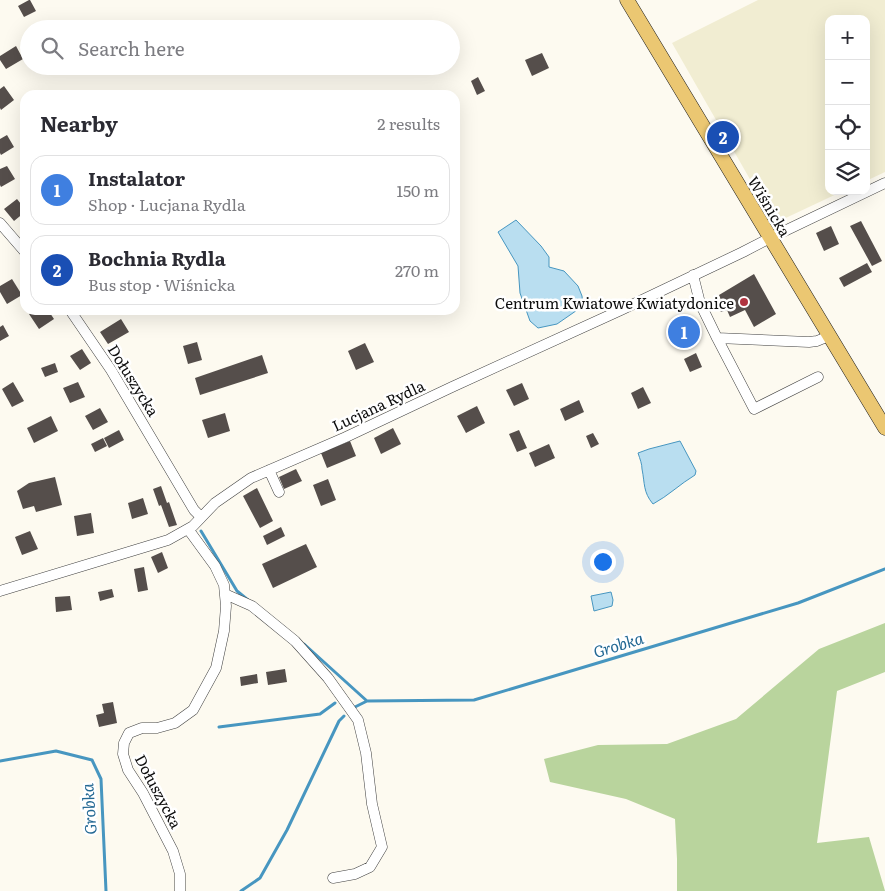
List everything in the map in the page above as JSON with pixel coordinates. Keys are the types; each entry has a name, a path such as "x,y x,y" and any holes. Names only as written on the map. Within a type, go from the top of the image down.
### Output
{"main road":[{"name":"Wiśnicka","path":"627,0 885,428"}],"street":[{"name":"Lucjana Rydla","path":"0,592 168,540 193,526 215,503 251,478 346,437 621,310 885,183"},
{"path":"0,223 20,246"},
{"path":"693,275 700,303 754,409 818,377"},
{"name":"Dołuszycka","path":"73,315 111,370 194,510 201,517"},
{"path":"717,338 809,342 829,336"},
{"path":"269,470 279,492"},
{"name":"Dołuszycka","path":"180,891 180,874 173,851 143,793 128,770 123,754 124,742 129,733 142,728 157,728 175,723 193,710 216,668 224,631 226,606 224,585 215,566 188,528"},
{"path":"225,594 252,606 295,641 328,678 358,720 366,754 372,804 382,848 370,867 355,874 332,878"}],"shaded area":[{"path":"758,0 885,0 885,172 870,179 870,15 825,15 825,195 834,195 775,223 672,43"}],"green space":[{"path":"885,623 885,672 837,691 817,843 869,837 885,891 677,891 675,819 626,799 550,782 544,759 598,745 667,744 736,719 819,649"}],"water":[{"path":"516,220 549,257 549,267 564,271 578,286 582,296 583,306 557,324 538,328 530,321 520,293 518,266 498,232"},
{"path":"680,441 696,471 695,475 653,504 646,492 642,465 638,453"},
{"path":"611,592 612,606 594,611 591,596"}],"building":[{"path":"29,0 36,11 24,17 18,6"},
{"path":"16,46 20,53 20,61 6,69 0,60 0,56"},
{"path":"542,53 549,68 532,76 525,60"},
{"path":"478,77 485,91 477,95 471,81"},
{"path":"4,86 14,100 1,110 0,89"},
{"path":"7,135 14,147 1,155 0,139"},
{"path":"7,166 15,179 1,187 0,169"},
{"path":"17,199 20,203 20,216 14,221 4,209"},
{"path":"861,221 882,261 872,266 850,226"},
{"path":"831,226 839,244 824,251 816,233"},
{"path":"867,263 872,272 844,287 839,278"},
{"name":"Centrum Kwiatowe Kwiatydonice","path":"754,274 776,314 754,327 745,310 730,317 727,310 721,312 717,303 721,300 719,295"},
{"path":"12,279 20,292 20,296 7,304 0,292 0,286"},
{"path":"30,315 51,315 54,319 39,329"},
{"path":"685,317 697,340 683,347 671,324"},
{"path":"121,319 129,332 108,344 100,332"},
{"path":"3,325 9,336 0,341 0,327"},
{"path":"197,342 202,360 188,364 183,346"},
{"path":"365,343 374,362 356,370 348,351"},
{"path":"82,349 91,363 80,370 70,356"},
{"path":"696,353 702,367 690,372 684,359"},
{"path":"262,355 268,373 200,395 195,378"},
{"path":"55,363 58,372 45,377 41,368"},
{"path":"13,382 24,401 12,407 2,389"},
{"path":"78,382 85,397 70,403 63,388"},
{"path":"522,383 529,399 514,406 506,390"},
{"path":"643,387 651,403 638,409 631,393"},
{"path":"579,400 584,412 565,421 560,409"},
{"path":"477,406 485,423 466,433 457,416"},
{"path":"100,408 108,422 93,430 85,416"},
{"path":"225,413 230,431 208,438 202,420"},
{"path":"51,416 58,431 34,443 27,428"},
{"path":"393,428 401,444 381,454 374,438"},
{"path":"119,430 124,440 109,448 104,438"},
{"path":"519,430 527,448 517,452 509,434"},
{"path":"593,433 599,444 591,448 586,436"},
{"path":"103,438 107,446 95,452 91,444"},
{"path":"350,441 356,456 327,468 321,453"},
{"path":"549,444 555,458 535,467 529,453"},
{"path":"296,469 302,481 284,489 279,477"},
{"path":"55,477 62,505 36,512 34,506 23,509 17,491 29,483"},
{"path":"328,479 336,500 321,506 313,485"},
{"path":"161,486 177,525 169,527 161,505 159,506 153,489"},
{"path":"257,488 273,521 260,528 243,496"},
{"path":"143,498 148,514 132,519 128,503"},
{"path":"91,513 94,533 77,536 74,516"},
{"path":"281,527 285,536 267,545 263,536"},
{"path":"30,531 38,549 22,555 15,537"},
{"path":"306,544 317,567 273,588 262,564"},
{"path":"162,552 168,568 158,573 151,557"},
{"path":"144,567 148,590 138,592 134,569"},
{"path":"112,589 114,597 100,601 98,592"},
{"path":"70,596 72,610 56,612 55,597"},
{"path":"285,669 287,682 268,685 266,672"},
{"path":"257,674 258,683 241,686 240,677"},
{"path":"113,702 117,723 99,727 96,715 104,713 102,704"}],"waterway":[{"path":"201,531 237,591 248,600"},
{"name":"Grobka","path":"353,708 367,701 474,700 798,603 885,569"},
{"path":"304,644 367,701"},
{"path":"219,727 320,714 335,703"},
{"name":"Grobka","path":"241,891 260,878 287,830 339,721 344,716"},
{"name":"Grobka","path":"0,761 56,751 92,760 101,779 106,891"}],"place":[{"name":"Bochnia Rydla","path":"723,137"},
{"name":"Centrum Kwiatowe Kwiatydonice","path":"744,302"},
{"name":"Instalator","path":"684,332"}]}
